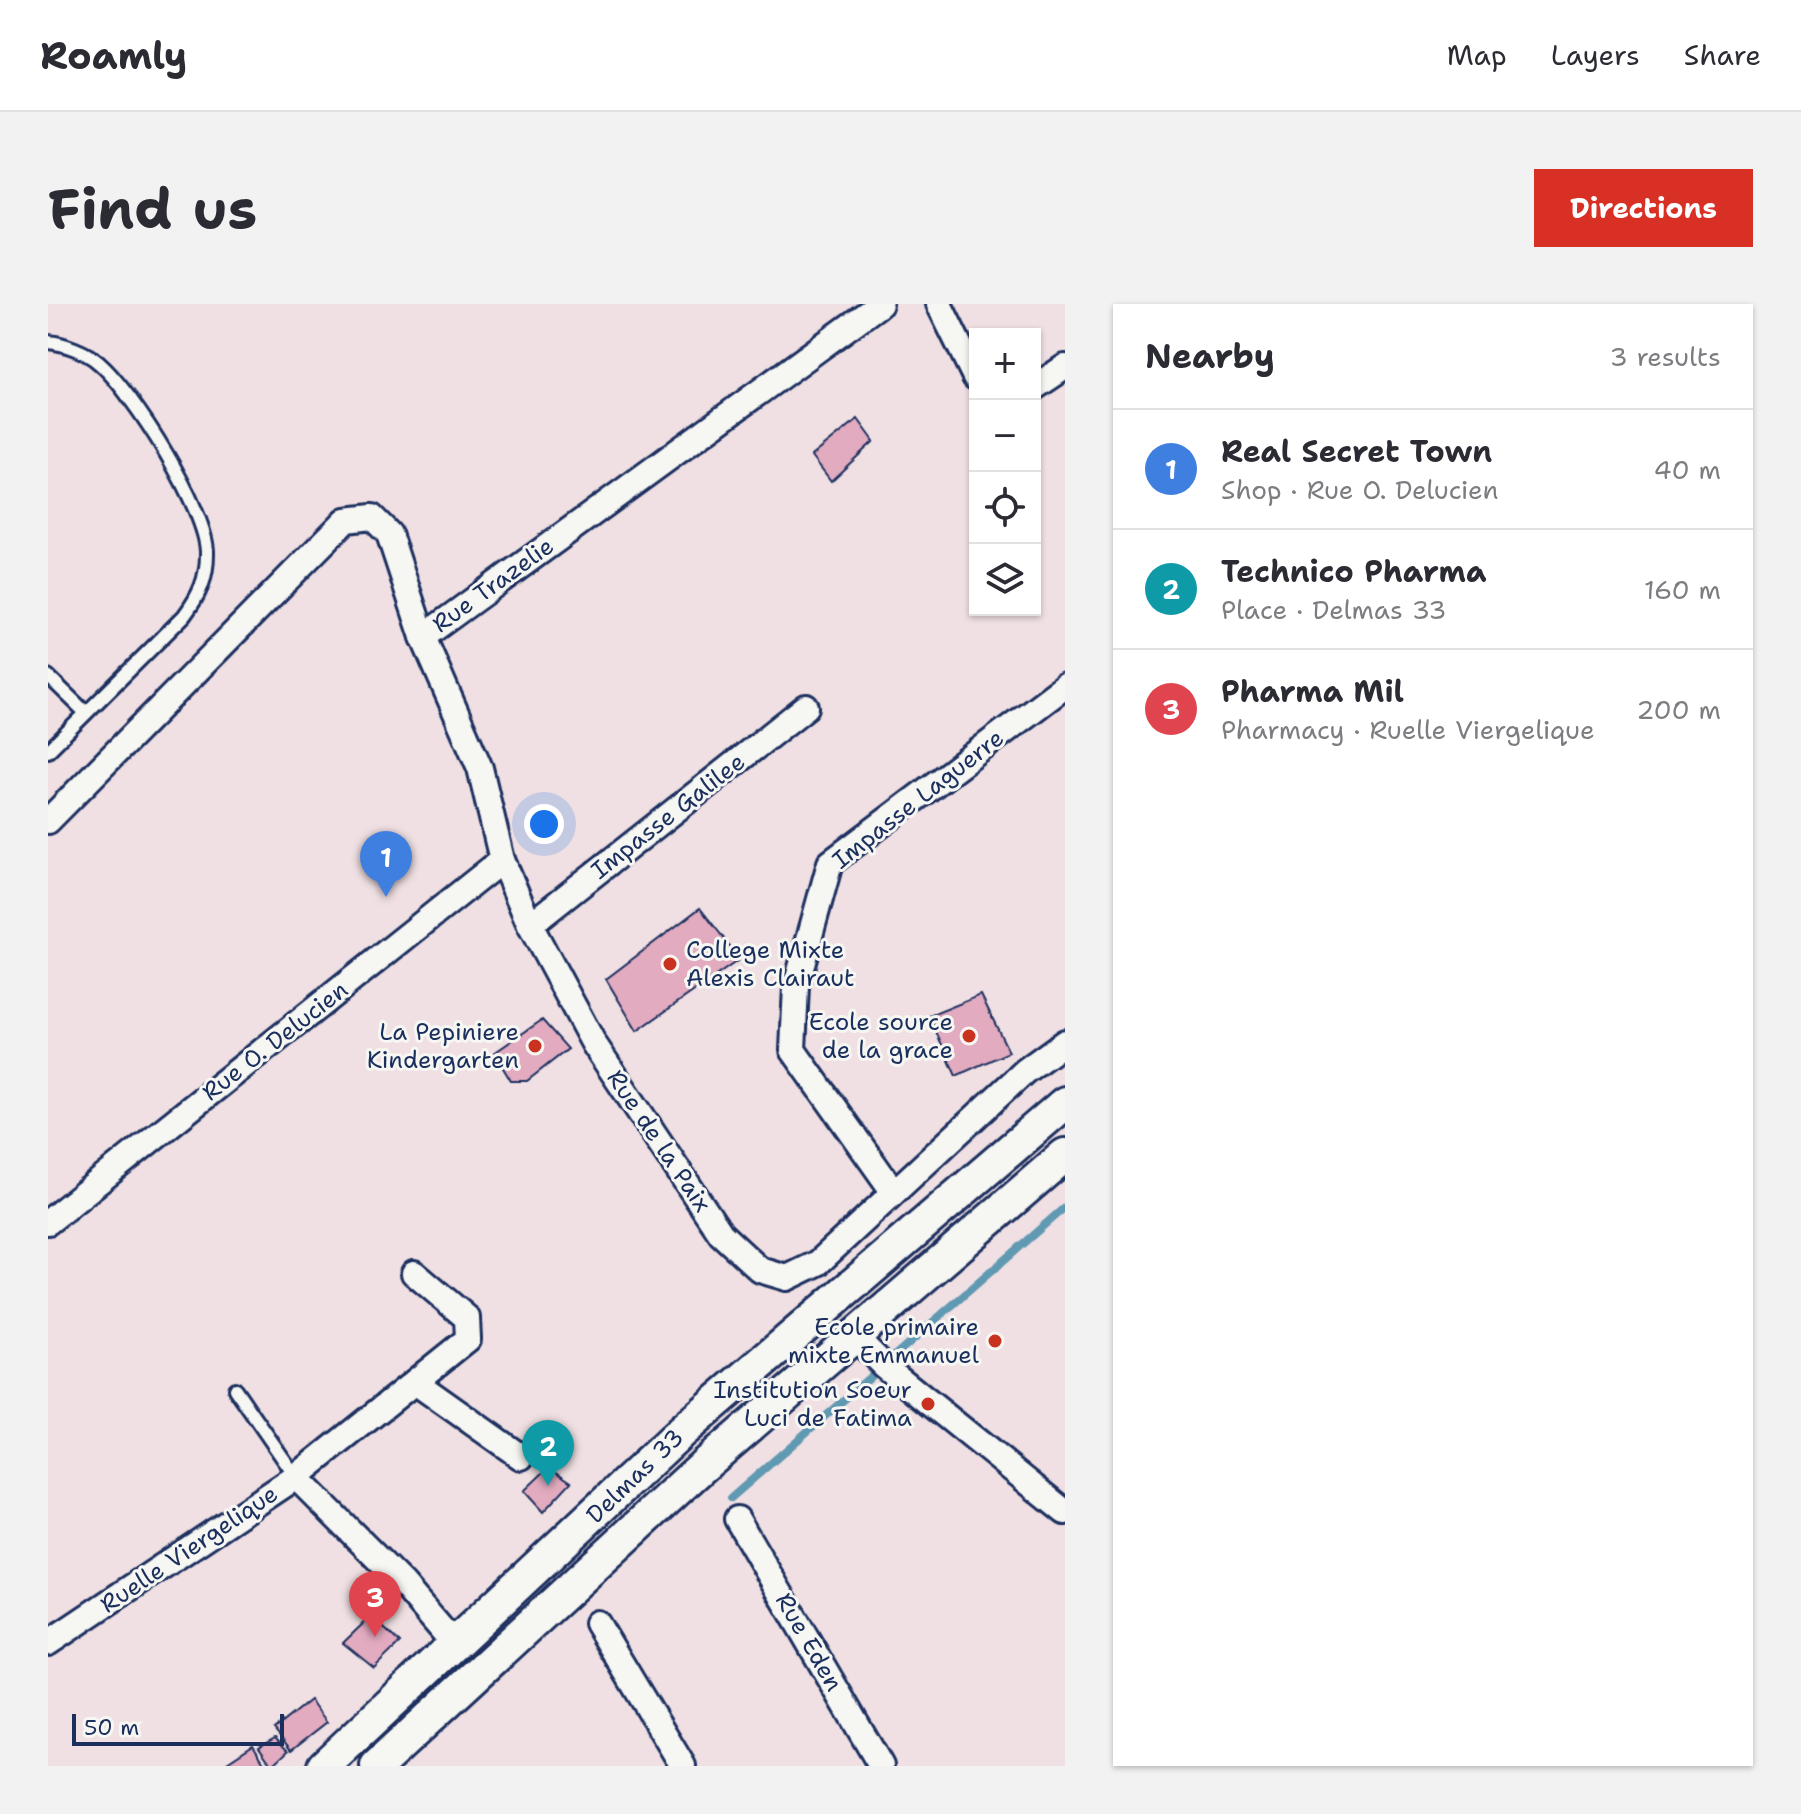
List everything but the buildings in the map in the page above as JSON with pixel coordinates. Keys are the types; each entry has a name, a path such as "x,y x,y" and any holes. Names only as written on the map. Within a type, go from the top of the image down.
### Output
{"main road":[{"name":"Delmas 33","path":"324,1766 456,1646 682,1431 1065,1103"},
{"name":"Delmas 33","path":"377,1766 703,1466 1065,1155"}],"street":[{"name":"Rue Trazelie","path":"48,821 346,520 372,517 389,534 423,637 880,304"},
{"path":"939,304 969,365"},
{"path":"1041,383 1065,367"},
{"name":"Rue de la Paix","path":"423,637 480,768 502,860 530,925 603,1056 721,1234 760,1270 787,1278 818,1263 1025,1071 1065,1042"},
{"name":"Impasse Laguerre","path":"893,1191 793,1050 796,986 830,863 1065,686"},
{"name":"Impasse Galilee","path":"530,925 806,707"},
{"name":"Rue O. Delucien","path":"48,1222 502,860"},
{"path":"296,1477 468,1339 470,1330 467,1318 414,1273"},
{"path":"855,1337 884,1366 1065,1512"},
{"path":"415,1382 521,1457"},
{"name":"Ruelle Viergelique","path":"48,1643 296,1477 403,1584 456,1646"},
{"name":"Rue Eden","path":"737,1519 881,1766"},
{"path":"597,1623 683,1766"}],"lane":[{"path":"48,342 58,342 97,361 133,400 201,518 208,552 203,590 184,616 48,751"},
{"path":"48,676 85,712"},
{"path":"235,1389 296,1477"}],"waterway":[{"path":"731,1498 1065,1207"}],"place":[{"name":"Real Secret Town","path":"386,897"},
{"name":"College Mixte Alexis Clairaut","path":"670,964"},
{"name":"Ecole source de la grace","path":"969,1036"},
{"name":"La Pepiniere Kindergarten","path":"535,1046"},
{"name":"Ecole primaire mixte Emmanuel","path":"995,1341"},
{"name":"Institution Soeur Luci de Fatima","path":"928,1404"},
{"name":"Technico Pharma","path":"548,1486"},
{"name":"Pharma Mil","path":"375,1637"}]}
